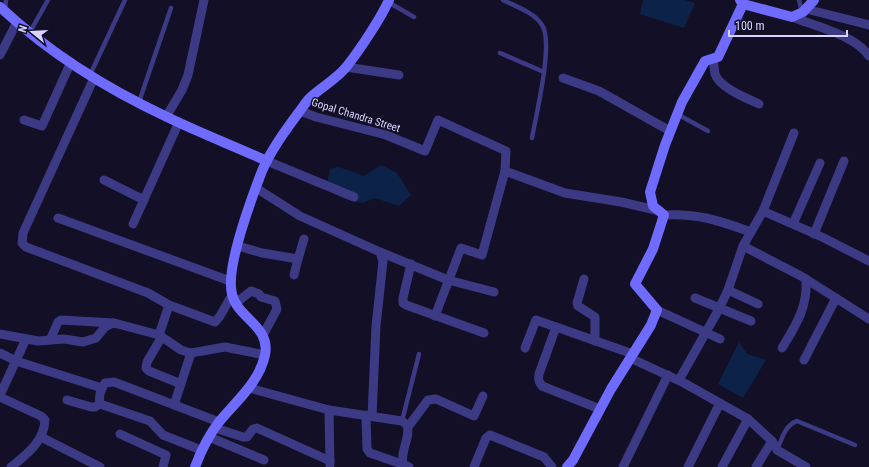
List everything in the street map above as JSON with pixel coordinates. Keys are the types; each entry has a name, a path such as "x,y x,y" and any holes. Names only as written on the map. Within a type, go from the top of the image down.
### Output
{"street":[{"path":"166,117 182,90 188,75 204,0"},
{"path":"792,17 804,11 814,0"},
{"path":"195,467 201,450 209,437 217,425 249,388 260,370 265,355 266,344 263,335 234,299 230,281 238,246 256,188 267,161 280,139 310,97 346,67 389,1"},
{"path":"662,213 653,206 650,192 670,131 691,84 705,61 718,57 741,2 792,17 854,42 864,49 869,56"},
{"path":"3,9 30,32 92,76 166,117 354,197"},
{"path":"804,11 869,25"},
{"path":"0,55 17,22"},
{"path":"713,58 716,75 722,83 733,92 759,104"},
{"path":"24,120 42,126 71,62"},
{"path":"346,67 399,75"},
{"path":"92,76 22,233 22,244 148,293 170,305 215,322 234,299 251,291 259,294 261,297 276,301 277,309 263,335"},
{"path":"563,78 599,91 670,131"},
{"name":"Gopal Chandra Street","path":"300,111 316,117 386,135 426,151 438,120 506,151 505,171"},
{"path":"133,224 179,122"},
{"path":"679,380 728,290 743,246 763,211 794,133"},
{"path":"814,234 844,161"},
{"path":"793,224 820,163"},
{"path":"435,316 461,248 482,255 505,171 565,193 622,202 662,213 706,216 751,232"},
{"path":"104,180 144,200"},
{"path":"256,188 300,216 380,252 448,280 494,292"},
{"path":"763,211 869,261"},
{"path":"662,213 653,250 635,284 657,310 720,339"},
{"path":"58,218 230,281"},
{"path":"294,276 304,239"},
{"path":"238,246 262,253 298,259"},
{"path":"743,246 806,279 869,318"},
{"path":"380,252 383,261 376,326 367,449 370,453 399,462 409,467"},
{"path":"411,264 404,303 411,308 484,333"},
{"path":"584,279 577,303 578,306 595,317 595,341"},
{"path":"782,348 802,313 807,290 806,279"},
{"path":"728,290 758,304"},
{"path":"695,298 751,321"},
{"path":"804,360 836,298"},
{"path":"170,305 160,336 147,362 146,368 149,371 181,384"},
{"path":"567,467 573,460 600,409 651,325 657,310"},
{"path":"50,340 58,322 61,320 113,323 127,325 160,336 181,350 191,353 225,347 265,355"},
{"path":"525,348 536,320 632,356 679,380 748,419 772,441 777,450 806,467"},
{"path":"0,334 26,339 64,339 83,342 96,338 105,327 113,323"},
{"path":"556,327 539,374 540,383 542,386 600,409"},
{"path":"11,467 28,454 41,437 45,426 45,420 42,416 0,396 26,339"},
{"path":"0,353 16,361 102,388"},
{"path":"174,405 191,353"},
{"path":"623,467 668,375"},
{"path":"100,404 99,398 105,383 114,382 174,405 243,437 247,437 253,429 257,428 330,464 329,410"},
{"path":"249,388 329,410 369,415 405,424 409,432 399,462"},
{"path":"405,424 428,400 436,399 474,416 483,396"},
{"path":"67,400 91,407 95,407 100,404 150,422 163,435 201,450"},
{"path":"688,467 720,404"},
{"path":"722,467 748,419"},
{"path":"120,434 166,455 163,467"},
{"path":"474,467 486,438 490,435 544,457 552,467"},
{"path":"41,437 100,467"},
{"path":"209,437 264,460"},
{"path":"756,467 772,441"}],"lane":[{"path":"3,9 6,0"},
{"path":"30,32 48,0"},
{"path":"92,76 125,0"},
{"path":"503,0 534,17 542,24 546,35 544,72 532,138"},
{"path":"799,0 804,11"},
{"path":"389,1 414,17"},
{"path":"139,102 171,8"},
{"path":"500,53 544,72"},
{"path":"677,114 708,131"},
{"path":"405,424 419,354"},
{"path":"777,450 786,429 791,423 797,421 855,445"}],"water":[{"path":"643,0 684,0 695,3 684,28 640,14"},
{"path":"381,165 397,173 411,195 399,206 375,198 362,203 342,198 326,188 330,169 339,167 364,176"},
{"path":"739,342 747,354 766,360 743,398 718,384"}]}
